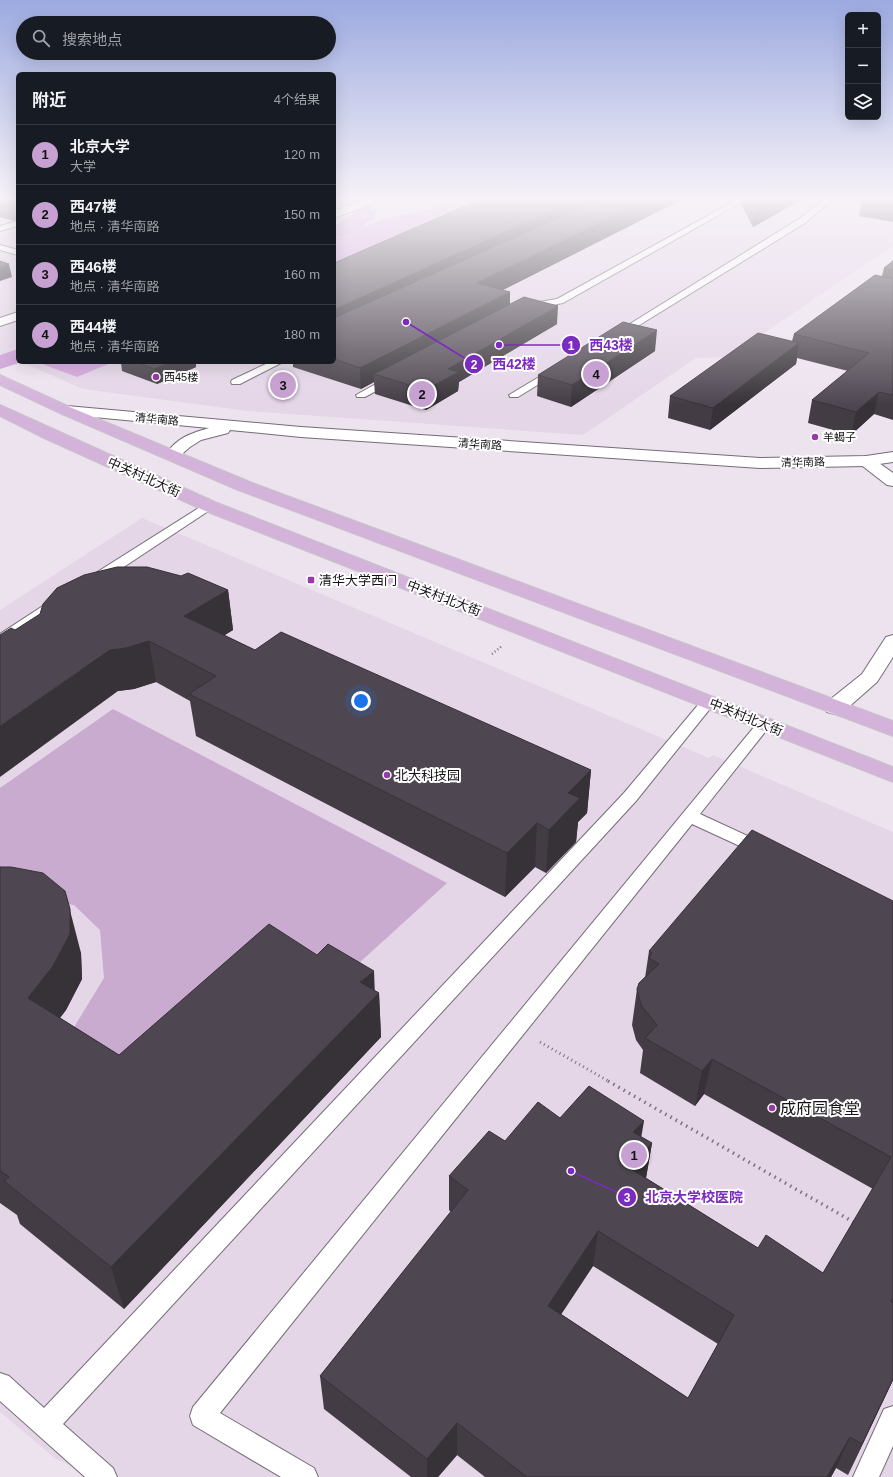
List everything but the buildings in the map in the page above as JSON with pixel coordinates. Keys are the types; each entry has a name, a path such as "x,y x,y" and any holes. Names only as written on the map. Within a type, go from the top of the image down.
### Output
{"main road":[{"path":"1,379 67,411 244,486 641,633 893,729"},
{"name":"中关村北大街","path":"0,410 50,436 209,506 893,775"}],"street":[{"path":"0,322 16,317"},
{"name":"清华南路","path":"67,411 253,428 760,463 866,461 893,457"},
{"path":"176,457 175,453 188,440 230,428 253,428"},
{"path":"866,461 893,481"},
{"path":"835,707 870,678 893,641"}],"lane":[{"path":"520,311 527,308 560,301 621,267"},
{"path":"608,340 727,267"},
{"path":"236,382 274,364"},
{"path":"514,395 561,367"},
{"path":"361,394 402,373"},
{"path":"85,585 209,506"},
{"path":"0,640 65,598"},
{"path":"46,1424 630,797 708,702"},
{"path":"305,1477 202,1416 764,724"},
{"path":"690,816 774,855"},
{"path":"0,1385 46,1424 104,1477"},
{"path":"866,1477 893,1418"}],"path":[{"path":"517,1029 859,1225"}],"shaded area":[{"path":"0,267 16,267 16,360 0,353"},
{"path":"336,267 862,267 728,357 696,358 583,435 248,411 83,389 26,364 336,364"},
{"path":"42,364 108,364 77,377"},
{"path":"142,518 709,758 713,755 893,832 893,1477 94,1477 56,1459 0,1412 0,610"},
{"path":"113,709 447,883 347,974 132,1080 68,1037 104,978 100,930 74,905 24,896 0,899 0,788"}],"waterway":[{"path":"0,362 16,357"}],"place":[{"name":"西42楼","path":"406,322"},
{"name":"西43楼","path":"499,345"},
{"name":"西44楼","path":"596,374"},
{"name":"西45楼","path":"156,377"},
{"name":"西46楼","path":"283,385"},
{"name":"西47楼","path":"422,394"},
{"name":"羊蝎子","path":"815,437"},
{"name":"清华大学西门","path":"311,580"},
{"name":"北大科技园","path":"387,775"},
{"name":"成府园食堂","path":"772,1108"},
{"name":"北京大学","path":"634,1155"},
{"name":"北京大学校医院","path":"571,1171"}]}
